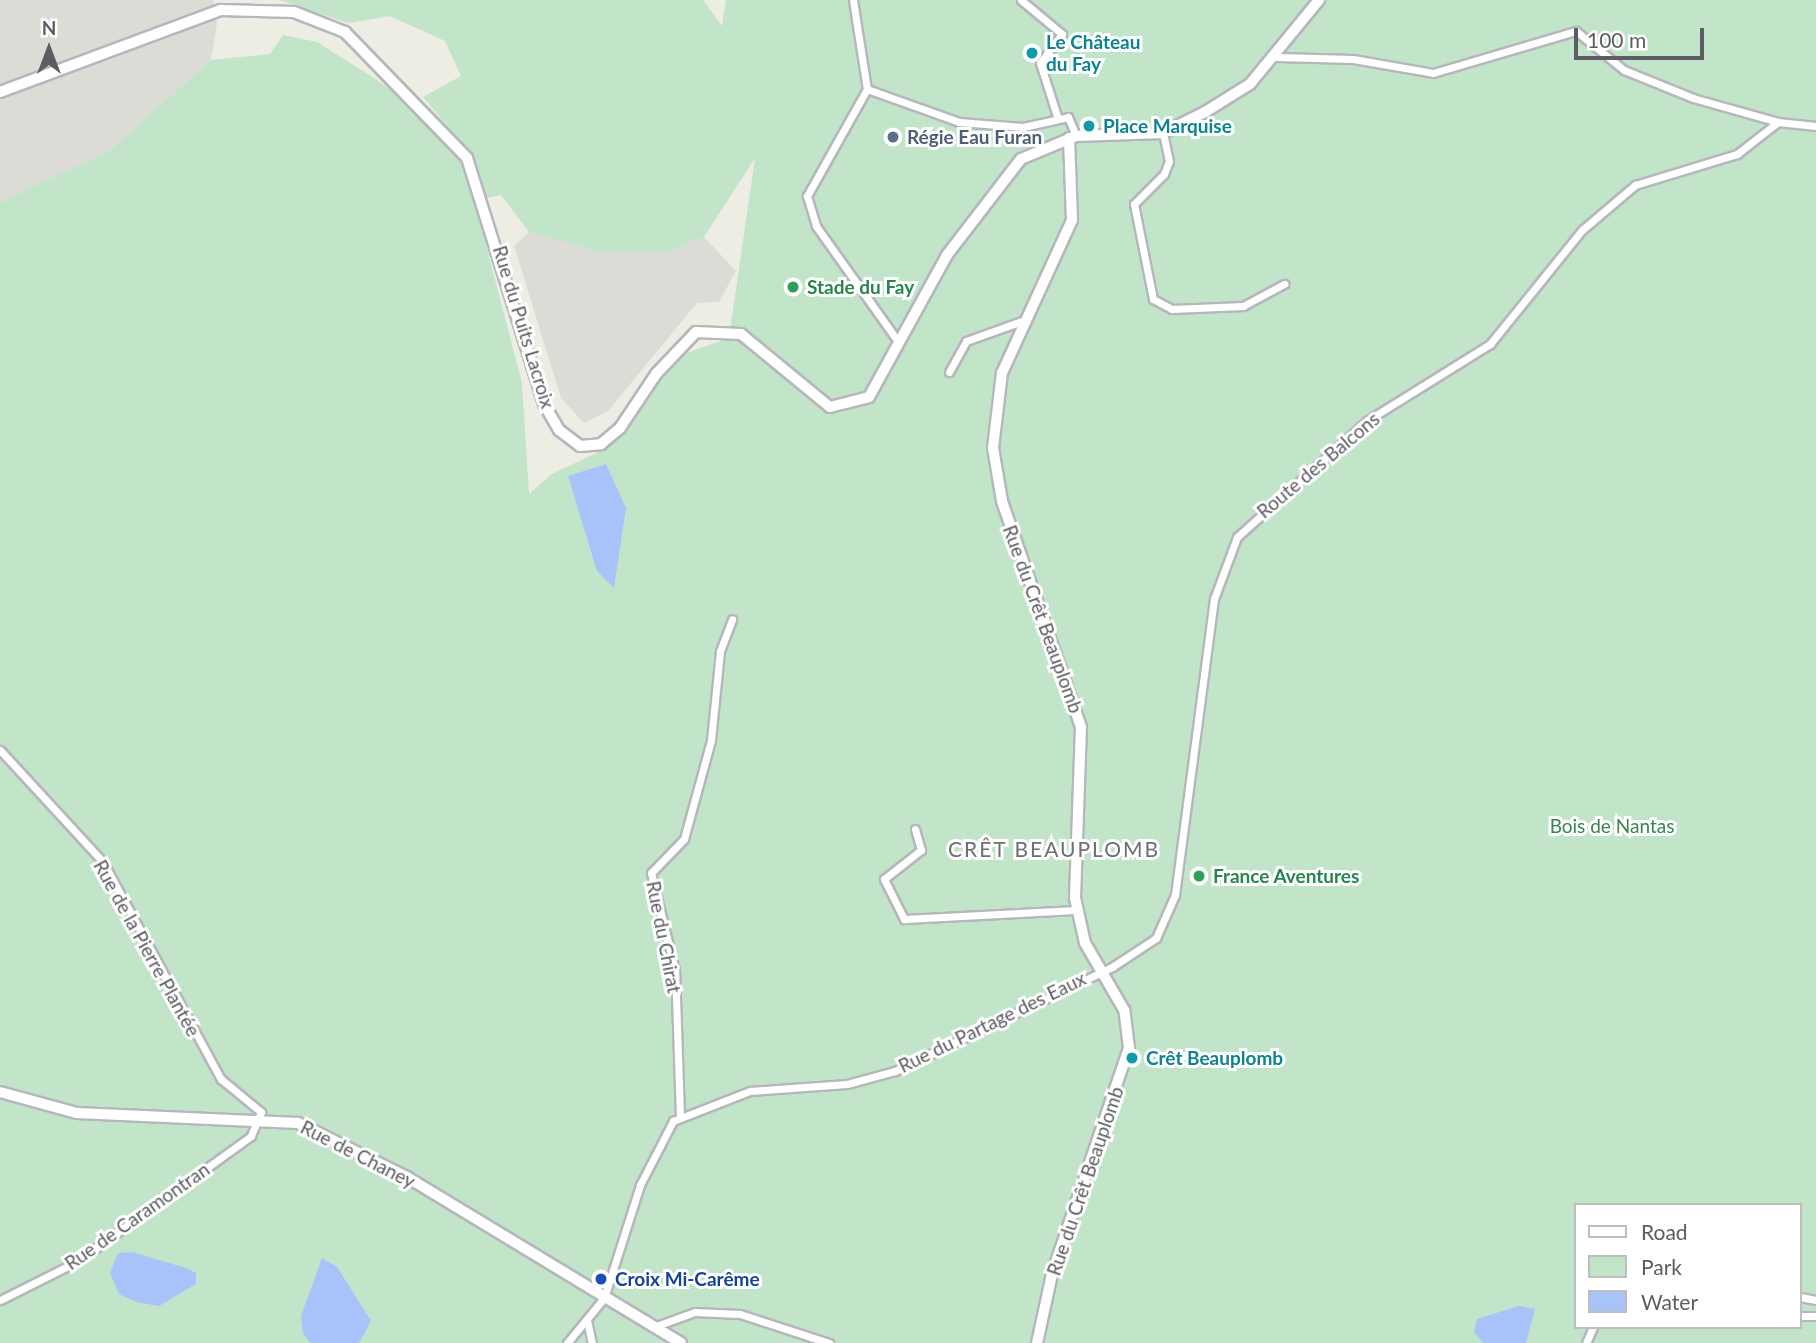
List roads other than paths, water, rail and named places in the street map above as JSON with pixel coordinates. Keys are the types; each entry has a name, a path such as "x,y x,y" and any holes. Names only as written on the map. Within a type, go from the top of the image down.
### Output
{"street":[{"path":"853,0 867,89 807,196 816,226 897,340"},
{"path":"1021,0 1062,34 1040,63 1057,116"},
{"path":"867,89 959,122 1023,127 1057,116 1068,117 1072,137 1163,133 1250,84 1277,57 1319,0"},
{"name":"Rue du Puits Lacroix","path":"0,92 221,10 267,8 316,18 345,32 415,97 467,158 544,404 559,430 580,446 601,444 696,332 741,334 830,407 869,397 897,340 1002,180 1021,159 1072,137"},
{"path":"1277,57 1353,58 1433,73 1576,31 1624,70 1778,122 1816,126"},
{"name":"Route des Balcons","path":"1100,971 1156,938 1173,901 1214,599 1237,537 1368,420 1490,344 1582,230 1635,185 1737,154 1778,122"},
{"path":"1163,133 1169,161 1164,174 1134,204 1153,299 1172,309 1243,306 1284,284"},
{"name":"Rue du Crêt Beauplomb","path":"1037,1343 1052,1274 1129,1048 1124,1010 1100,971 1077,911 1073,855 1081,727 1002,501 993,448 993,409 1022,321 1072,220 1072,137"},
{"path":"948,372 966,341 1022,321"},
{"name":"Rue du Chirat","path":"680,1117 675,970 651,873 684,839 710,740 720,651 732,619"},
{"name":"Rue de la Pierre Plantée","path":"0,750 103,862 221,1079 261,1116"},
{"path":"915,829 921,850 884,879 904,919 1077,911"},
{"name":"Rue du Partage des Eaux","path":"680,1117 750,1091 880,1076 1100,971"},
{"name":"Rue de Chaney","path":"0,1092 95,1115 261,1116 299,1122 383,1164 604,1298 660,1325 681,1343"},
{"name":"Rue de Caramontran","path":"0,1300 78,1261 251,1136 261,1116"},
{"path":"567,1343 604,1298 640,1185 662,1135 680,1117"},
{"path":"660,1325 695,1312 740,1314 829,1343"},
{"path":"587,1320 592,1343"}],"water":[{"path":"606,464 626,508 614,588 597,571 568,476"},
{"path":"132,1252 196,1273 196,1284 159,1306 136,1302 119,1294 110,1273 118,1253"},
{"path":"322,1258 337,1267 371,1321 359,1343 310,1343 303,1333 301,1316"},
{"path":"1519,1306 1535,1309 1526,1343 1483,1343 1474,1332 1477,1319"}],"place":[{"name":"Le Château du Fay","path":"1032,53"},
{"name":"Place Marquise","path":"1089,126"},
{"name":"Régie Eau Furan","path":"893,137"},
{"name":"Stade du Fay","path":"793,287"},
{"name":"France Aventures","path":"1199,876"},
{"name":"Crêt Beauplomb","path":"1132,1058"},
{"name":"Croix Mi-Carême","path":"601,1279"}],"district":[{"name":"CRÊT BEAUPLOMB","path":"1054,849"}],"park label":[{"name":"Bois de Nantas","path":"1612,826"}]}
